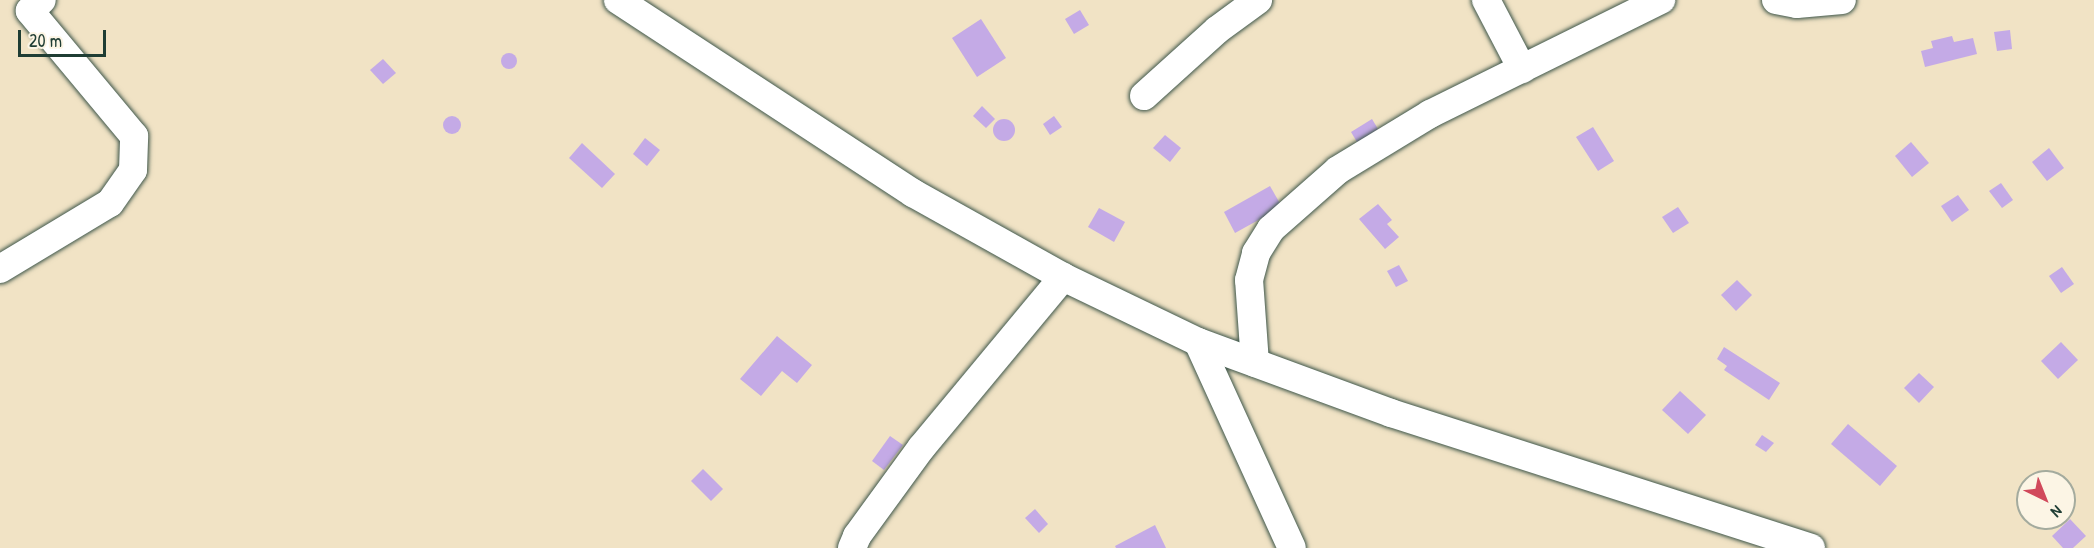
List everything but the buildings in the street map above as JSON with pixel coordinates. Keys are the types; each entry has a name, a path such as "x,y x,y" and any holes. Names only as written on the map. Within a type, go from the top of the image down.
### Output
{"street":[{"path":"618,0 913,193 1064,277 1198,342 1391,412 1811,548"},
{"path":"1144,96 1217,30 1258,0"},
{"path":"1486,0 1522,69"},
{"path":"1255,363 1249,280 1256,253 1271,229 1338,170 1430,114 1661,0"},
{"path":"1776,0 1797,4 1842,0"},
{"path":"0,269 110,203 133,170 134,136 31,4"},
{"path":"852,548 857,536 922,447 1064,277"},
{"path":"1198,342 1292,548"}]}
